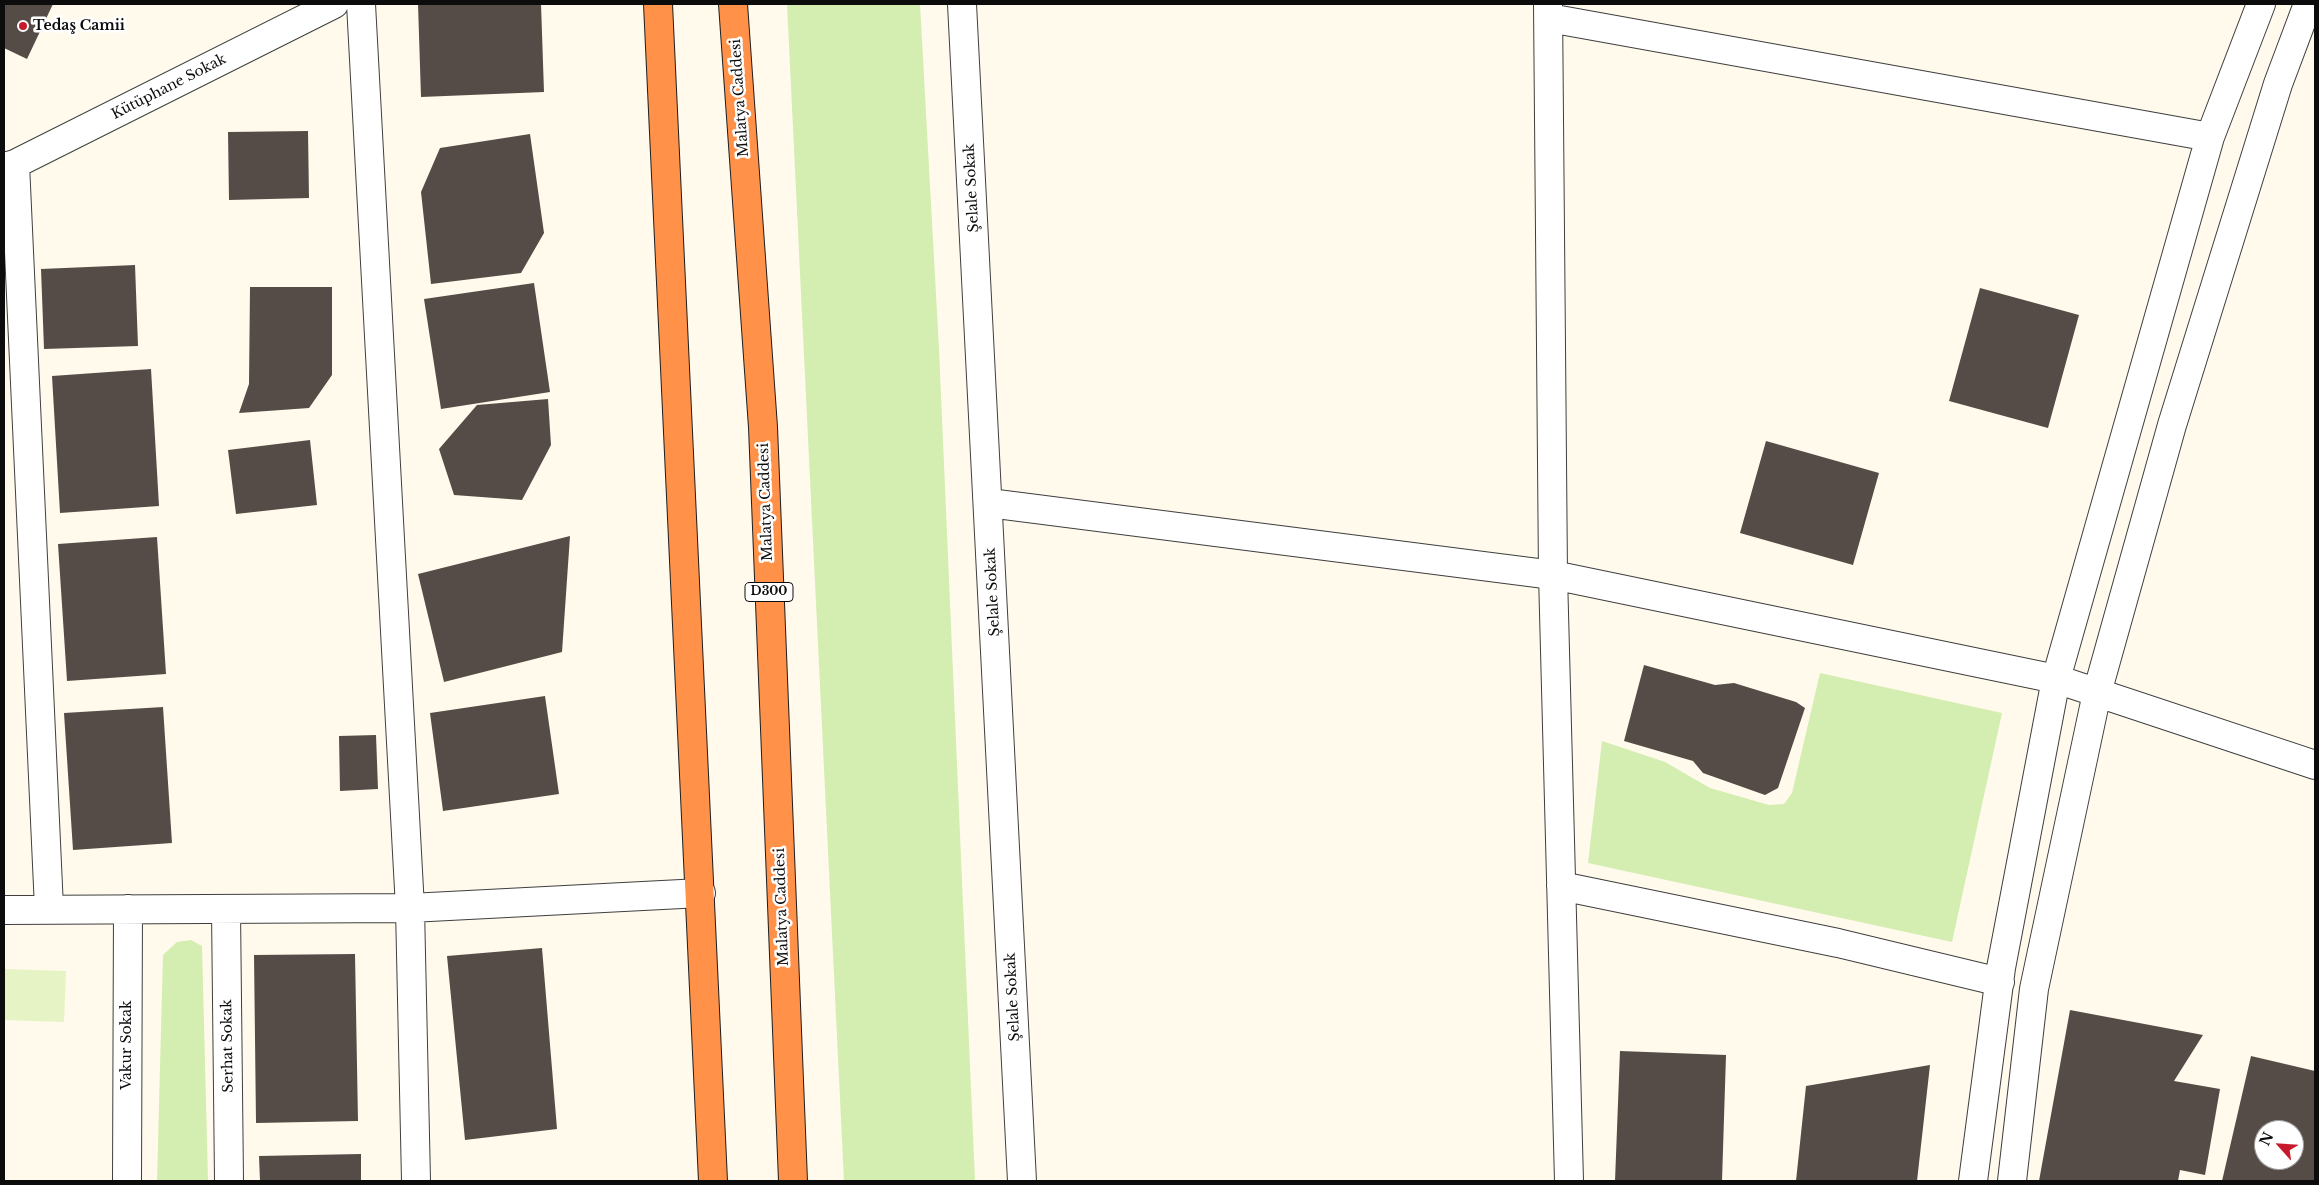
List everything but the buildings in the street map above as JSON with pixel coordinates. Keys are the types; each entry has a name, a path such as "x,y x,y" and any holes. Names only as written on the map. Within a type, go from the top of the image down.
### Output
{"highway":[{"path":"658,4 713,1181"},
{"name":"Malatya Caddesi","path":"733,4 763,427 793,1181"}],"street":[{"name":"Kütüphane Sokak","path":"9,166 334,4"},
{"path":"361,4 410,908 416,1181"},
{"name":"Şelale Sokak","path":"962,4 1022,1181"},
{"path":"1974,1181 2000,982 2056,679 2210,137 2261,4"},
{"path":"2012,1181 2034,990 2097,693 2175,416 2278,84 2308,4"},
{"path":"1569,1181 1553,575 1548,11 2210,137"},
{"path":"9,166 49,908"},
{"path":"988,503 1553,575 2056,679 2315,765"},
{"path":"1561,886 1838,943 2000,982"},
{"path":"4,910 49,908 226,910 410,908 700,893"},
{"name":"Vakur Sokak","path":"126,1181 128,908"},
{"name":"Serhat Sokak","path":"226,910 230,1181"}],"green space":[{"path":"787,4 920,4 939,349 975,1181 844,1181"},
{"path":"1820,673 2002,713 1952,942 1588,863 1602,741 1665,762 1710,788 1769,805 1784,804 1792,793"},
{"path":"191,940 202,946 208,1181 157,1181 163,955 177,942"},
{"path":"4,969 66,971 64,1022 4,1020"}],"place":[{"name":"Tedaş Camii","path":"23,26"}]}
